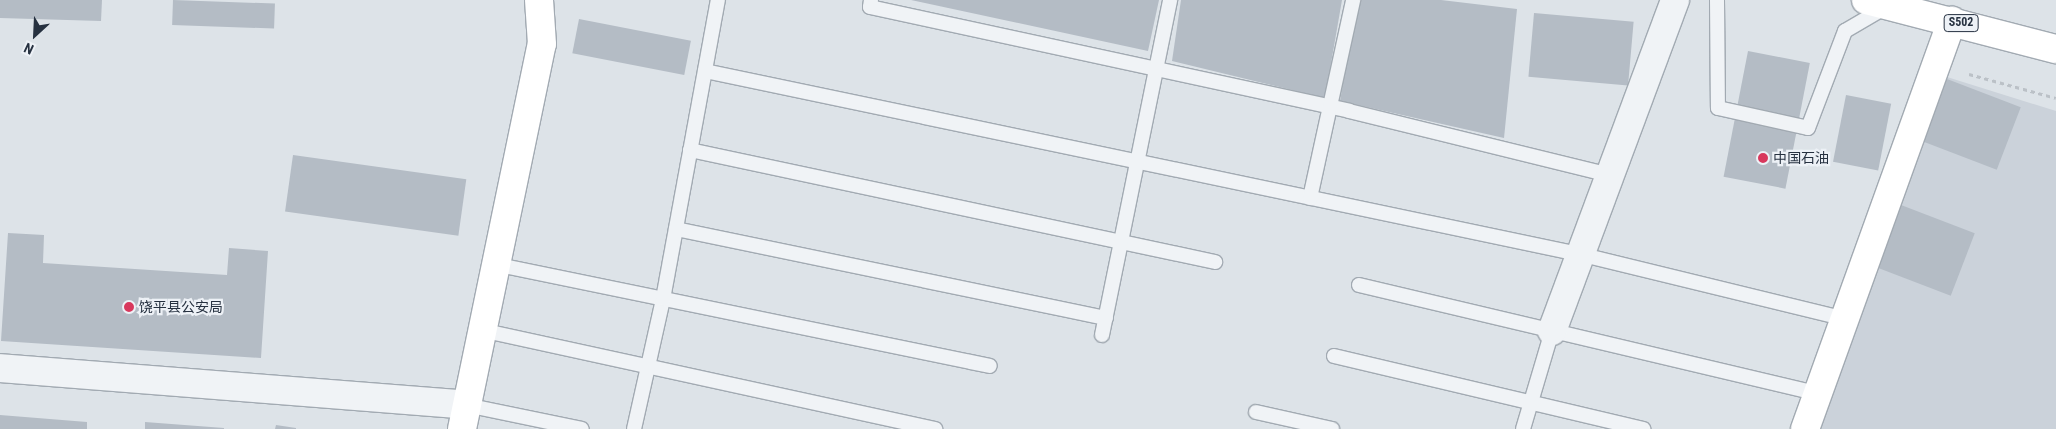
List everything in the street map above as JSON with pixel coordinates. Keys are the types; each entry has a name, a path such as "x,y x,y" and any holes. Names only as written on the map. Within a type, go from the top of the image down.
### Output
{"street":[{"path":"0,368 464,417 494,264 542,44 539,0"},
{"path":"1552,331 1579,254 1675,0"},
{"name":"S502","path":"1877,3 2056,49"},
{"path":"1805,429 1952,21"}],"lane":[{"path":"634,429 663,299 718,0"},
{"path":"871,0 870,7 1158,73 1330,107 1610,175"},
{"path":"1102,335 1158,73 1170,0"},
{"path":"1310,198 1353,0"},
{"path":"1717,0 1718,108 1808,128 1845,31 1877,3"},
{"path":"705,71 1579,254 1846,319"},
{"path":"690,150 1215,262"},
{"path":"676,229 1106,318"},
{"path":"494,264 990,366"},
{"path":"1358,285 1819,394"},
{"path":"481,330 935,429"},
{"path":"1523,429 1552,331"},
{"path":"1334,356 1644,429"},
{"path":"1256,412 1332,429"},
{"path":"464,417 582,429"}],"path":[{"path":"1969,74 2056,98"}],"shaded area":[{"path":"1947,77 2056,111 2056,429 1814,429"}],"building":[{"path":"0,0 102,0 101,21 0,18"},
{"path":"173,0 275,4 274,29 172,25"},
{"path":"911,0 1159,0 1148,51"},
{"path":"1181,0 1342,0 1325,98 1172,61"},
{"path":"1357,0 1441,0 1517,9 1504,138 1340,101"},
{"path":"1534,13 1634,22 1628,85 1528,77"},
{"path":"579,19 691,41 684,75 572,53"},
{"path":"1748,51 1810,63 1785,189 1724,177"},
{"path":"1947,79 2021,107 1997,170 1923,142"},
{"path":"1846,95 1891,104 1878,171 1833,162"},
{"path":"293,155 466,179 458,236 285,211"},
{"path":"1901,205 1975,233 1951,296 1877,268"},
{"path":"8,233 44,235 43,263 227,275 229,248 268,251 261,358 1,341"},
{"path":"0,415 87,422 87,429 0,429"},
{"path":"145,422 224,428 224,429 145,429"},
{"path":"276,425 296,428 296,429 275,429"}],"place":[{"name":"中国石油","path":"1763,158"},
{"name":"饶平县公安局","path":"129,307"}]}
